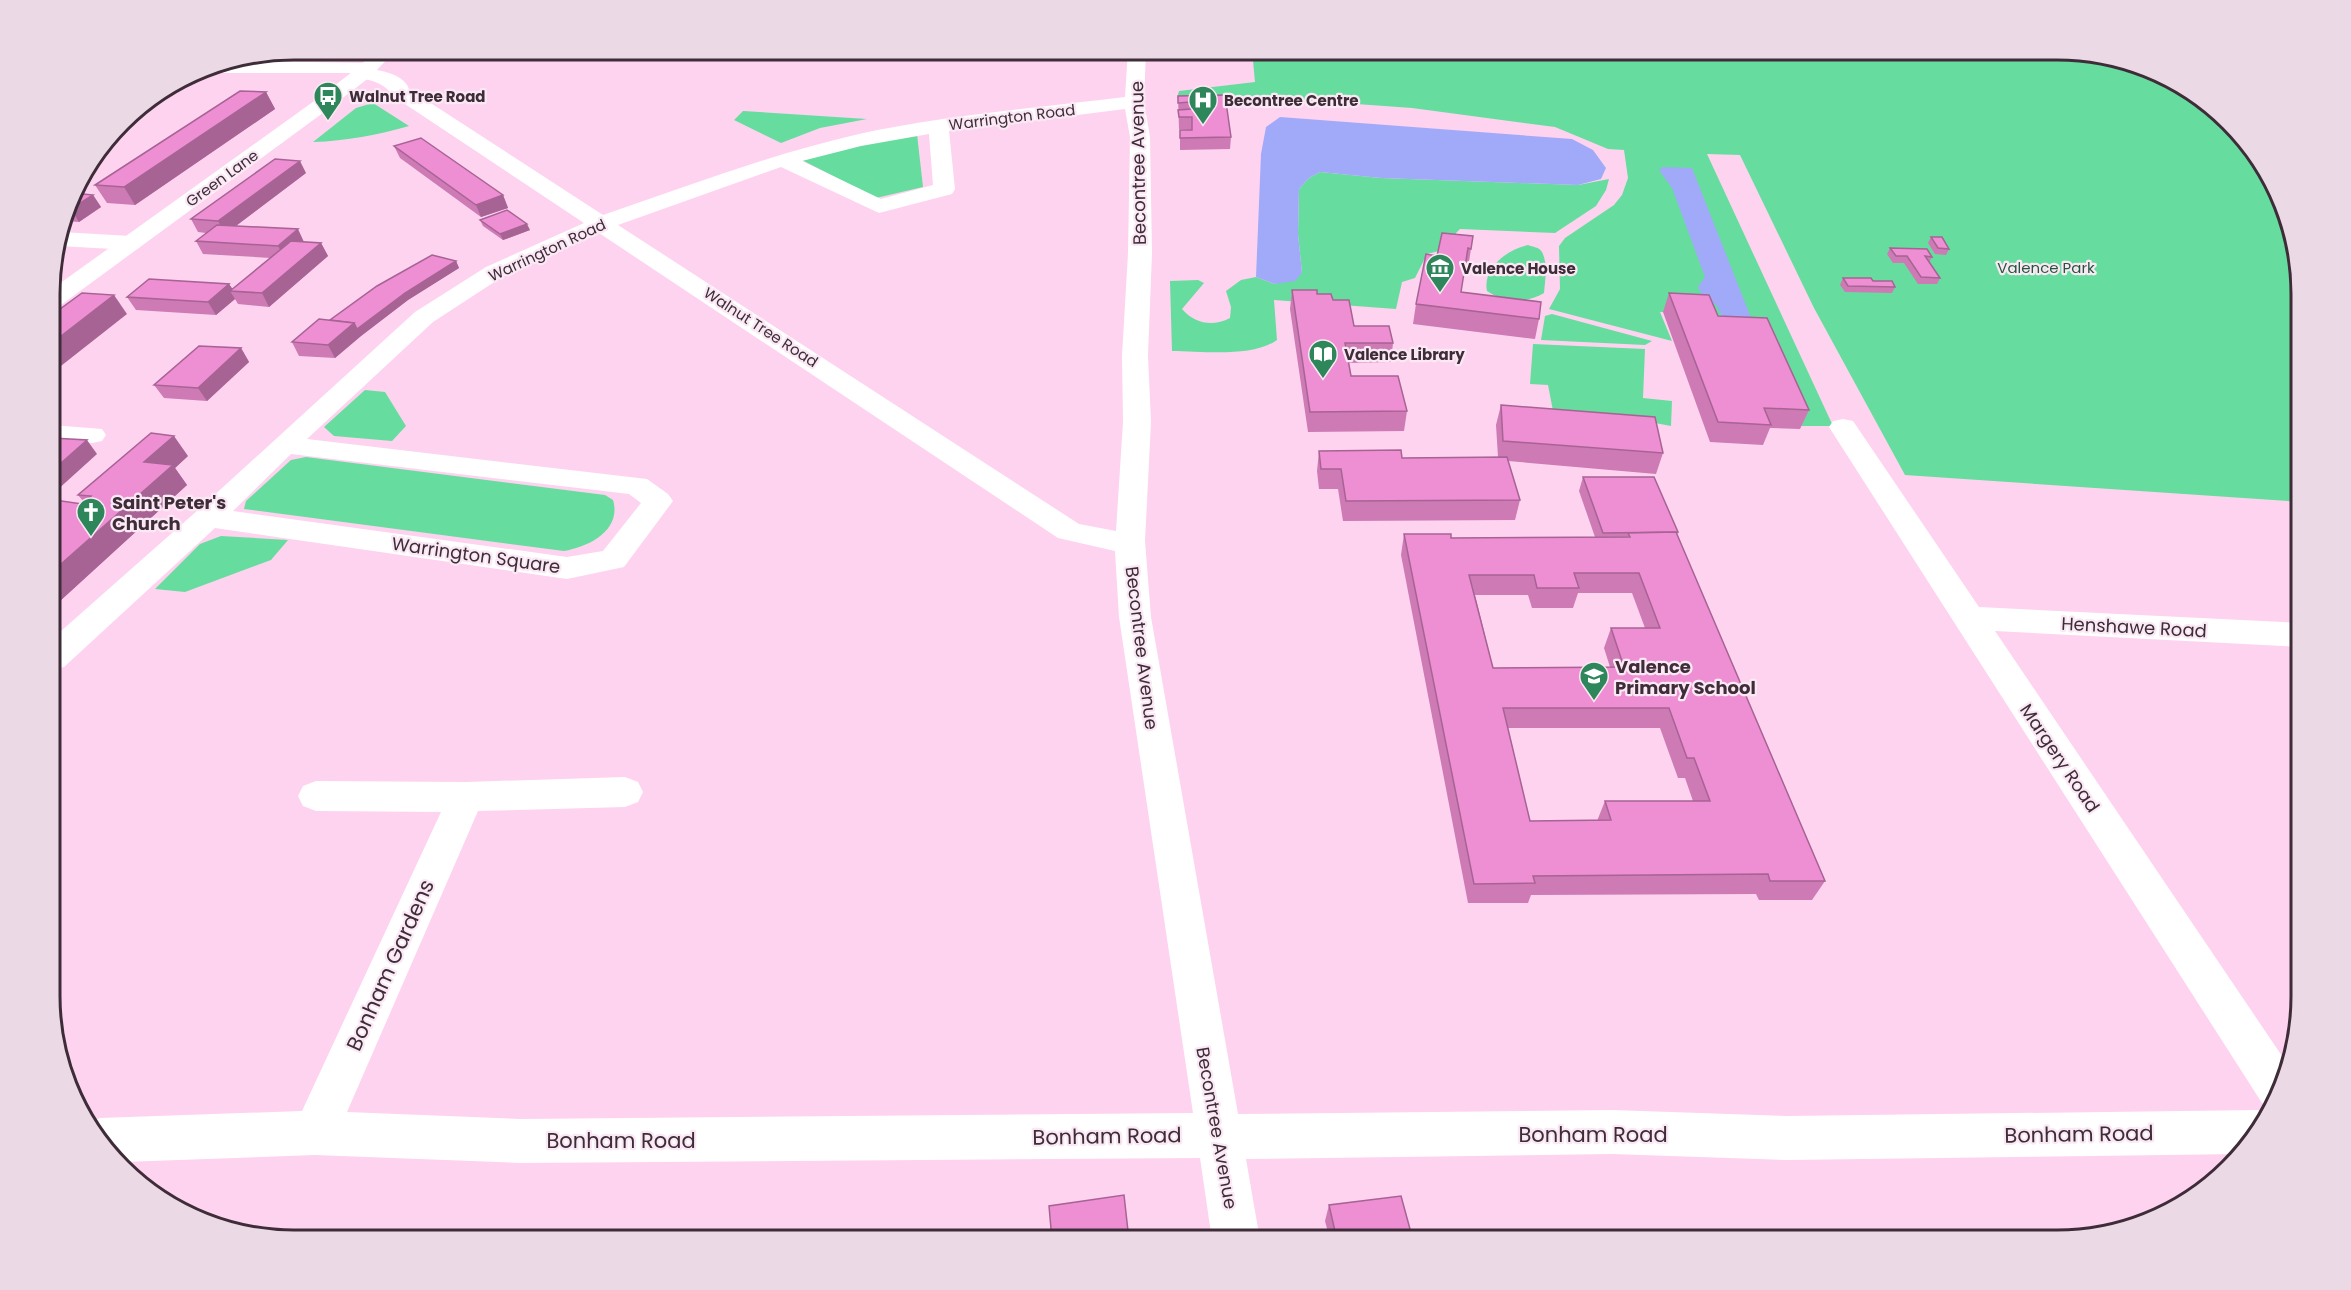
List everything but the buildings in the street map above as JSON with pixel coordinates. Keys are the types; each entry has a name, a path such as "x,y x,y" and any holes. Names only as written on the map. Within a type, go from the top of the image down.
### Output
{"street":[{"name":"Green Lane","path":"60,294 338,92 376,60"},
{"name":"Becontree Avenue","path":"1136,60 1134,102 1140,137 1140,253 1135,356 1137,422 1130,542 1135,617 1234,1230"},
{"name":"Walnut Tree Road","path":"235,68 366,70 392,81 399,86 400,92 1069,531 1109,541 1130,542"},
{"path":"338,92 400,92"},
{"name":"Warrington Road","path":"60,651 424,318 494,272 602,223 782,160 860,140 938,126 1134,102"},
{"path":"782,160 879,206 944,189 938,126"},
{"path":"66,239 131,243"},
{"name":"Margery Road","path":"1843,427 2274,1083"},
{"path":"60,433 92,435"},
{"name":"Warrington Square","path":"209,517 567,568 613,560 658,501 638,486 284,445"},
{"name":"Henshawe Road","path":"1967,618 2291,634"},
{"path":"316,796 466,797 625,792"},
{"name":"Bonham Gardens","path":"315,1134 466,797"},
{"name":"Bonham Road","path":"109,1140 315,1134 520,1141 1612,1132 1788,1138 2247,1132"}],"green space":[{"name":"Valence Park","path":"1253,60 2057,60 2103,64 2147,78 2187,99 2233,140 2260,177 2279,219 2287,248 2291,294 2291,501 1905,475 1814,308 1740,155 1707,154 1833,426 1801,426 1722,335 1714,314 1660,312 1672,341 1549,309 1560,289 1559,246 1565,238 1614,205 1622,195 1628,178 1624,150 1608,149 1555,127 1412,108 1273,98 1209,101 1177,98 1179,91 1255,82"},
{"path":"373,103 409,126 362,137 313,142 356,108"},
{"path":"743,111 867,119 820,128 781,143 734,120"},
{"path":"917,134 923,187 876,198 800,159 858,144"},
{"path":"1320,172 1381,178 1578,185 1609,179 1606,190 1596,206 1555,233 1460,229 1456,233 1455,247 1427,254 1415,278 1402,282 1396,309 1274,300 1277,340 1267,346 1227,352 1172,351 1170,281 1198,280 1204,283 1182,309 1198,321 1211,323 1230,318 1231,307 1226,291 1241,280 1256,277 1275,284 1302,273 1298,234 1299,189 1309,178"},
{"path":"1528,245 1539,249 1544,256 1546,272 1544,293 1530,299 1515,300 1500,298 1487,291 1488,275 1498,261 1512,251"},
{"path":"1552,314 1652,341 1645,345 1541,340 1545,316"},
{"path":"1533,344 1645,349 1643,398 1672,401 1671,426 1597,412 1589,429 1554,416 1548,385 1530,384"},
{"path":"365,390 385,392 406,426 392,441 334,436 324,427"},
{"path":"306,457 605,495 613,500 615,511 613,520 601,535 583,546 564,551 244,509 246,501 291,460"},
{"path":"221,536 288,540 271,560 185,592 155,589 200,544"}],"water":[{"path":"1280,117 1572,139 1593,150 1606,168 1601,179 1578,185 1381,178 1320,172 1309,178 1299,189 1298,234 1302,273 1295,281 1275,284 1256,277 1261,154 1266,127"},
{"path":"1663,167 1692,168 1759,338 1732,337 1717,306 1701,293 1698,287 1705,277 1672,188 1659,170"}],"place":[{"name":"Walnut Tree Road","path":"328,122"},
{"name":"Becontree Centre","path":"1203,126"},
{"name":"Valence House","path":"1440,294"},
{"name":"Valence Library","path":"1323,380"},
{"name":"Saint Peter's Church","path":"91,538"},
{"name":"Valence Primary School","path":"1594,702"}]}
